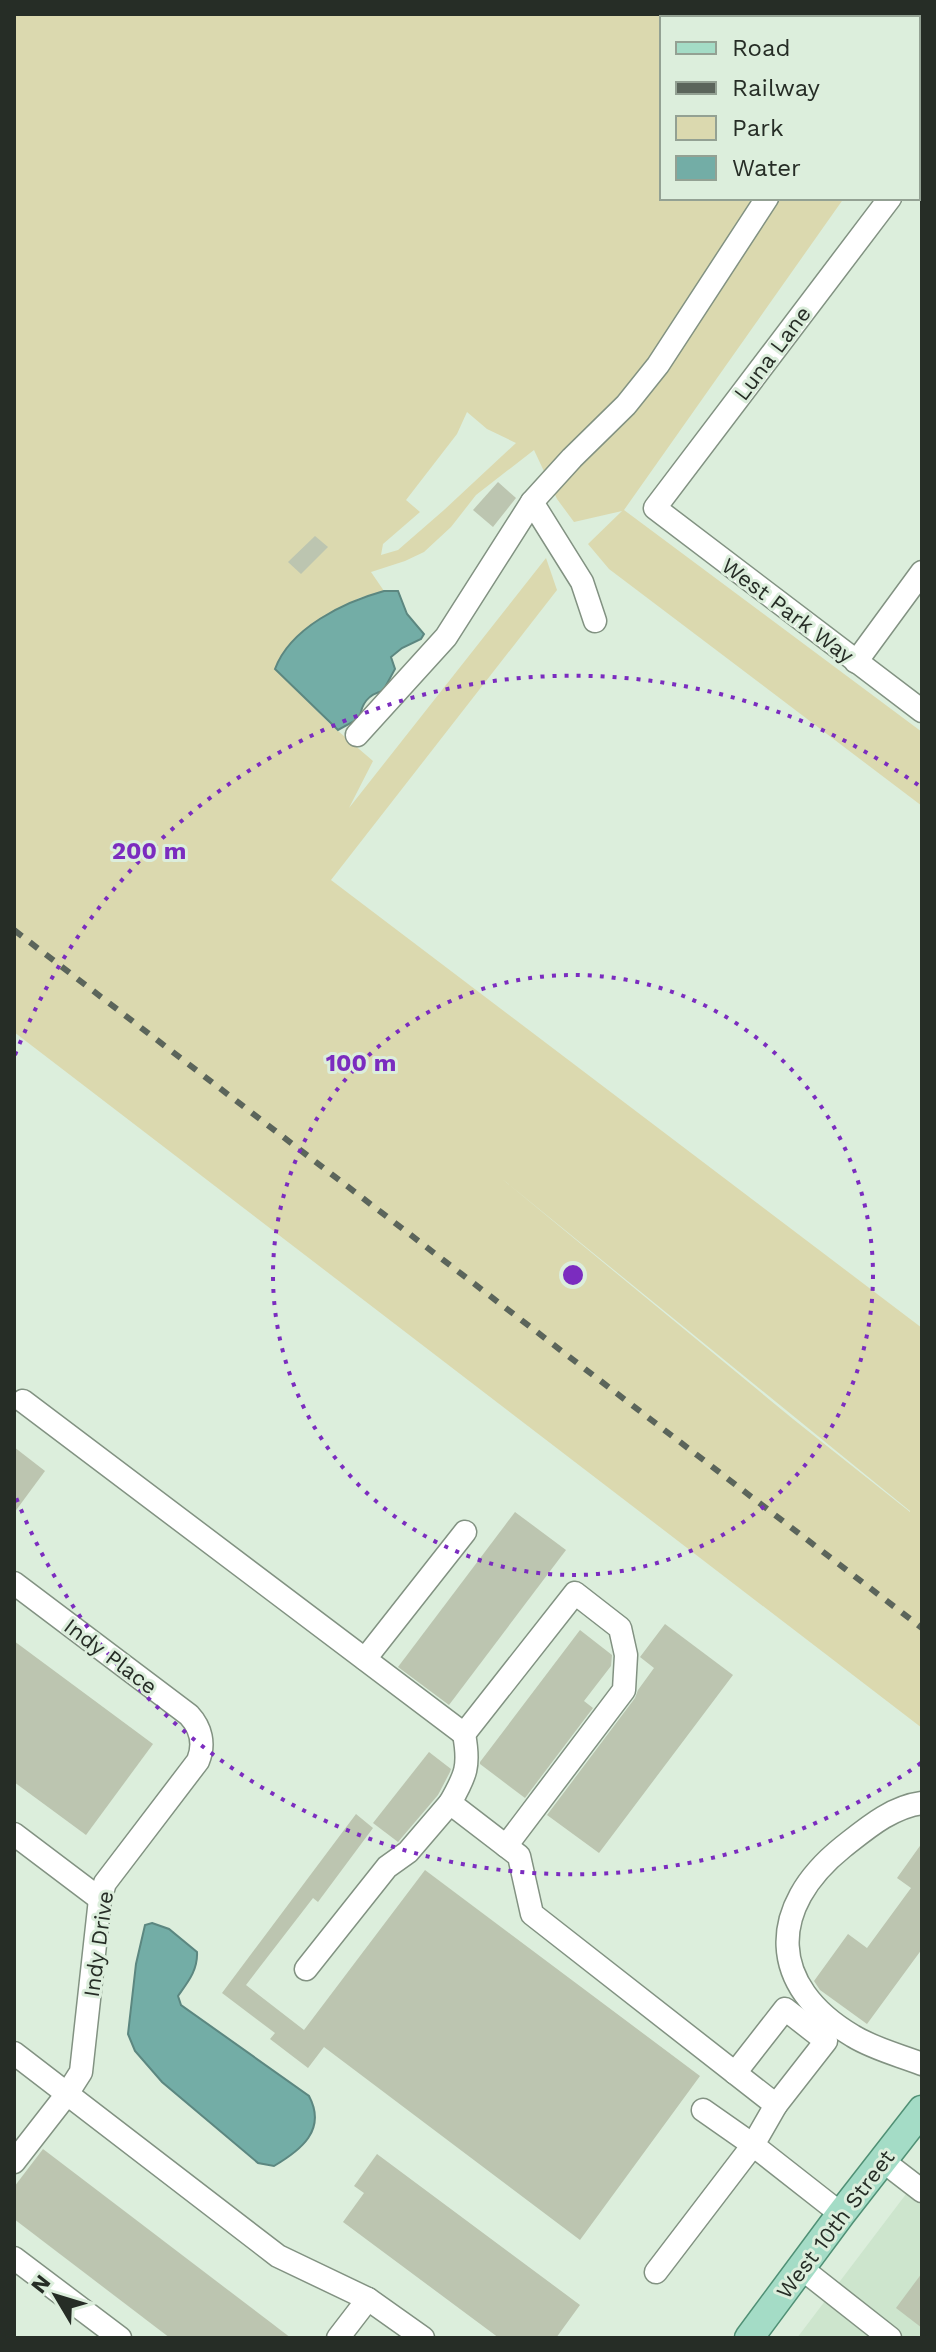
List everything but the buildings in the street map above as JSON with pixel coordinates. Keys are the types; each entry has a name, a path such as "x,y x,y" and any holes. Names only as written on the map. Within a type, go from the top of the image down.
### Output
{"main road":[{"name":"West 10th Street","path":"749,2338 922,2110"}],"street":[{"path":"357,735 446,637 532,502 626,405 658,365 766,200"},
{"name":"Luna Lane","path":"655,508 888,200"},
{"path":"532,502 582,582 595,621"},
{"name":"West Park Way","path":"655,508 922,711"},
{"path":"856,662 922,572"},
{"path":"23,1401 464,1734 468,1757 466,1776 450,1803 408,1852 387,1867 306,1969"},
{"path":"365,1659 465,1532"},
{"name":"Indy Place","path":"14,1583 189,1715 201,1735"},
{"path":"464,1734 575,1593 620,1628 626,1655 624,1690 506,1846"},
{"name":"Indy Drive","path":"14,2162 79,2078 84,2061 100,1899 105,1883 198,1761 201,1735"},
{"path":"450,1803 519,1856 532,1914 776,2105"},
{"path":"922,1803 910,1804 877,1821 832,1856 801,1893 789,1919 787,1946 791,1970 805,1997 831,2020 854,2037 922,2064"},
{"path":"14,1834 100,1899"},
{"path":"656,2272 753,2145 776,2105 826,2041 785,2009 735,2073"},
{"path":"14,2053 278,2256 368,2299 423,2338"},
{"path":"703,2110 841,2214"},
{"path":"883,2161 922,2191"},
{"path":"14,2258 120,2338"},
{"path":"801,2268 890,2338"},
{"path":"338,2338 368,2299"}],"shaded area":[{"path":"922,2173 922,2338 797,2338"}],"green space":[{"path":"14,14 922,14 920,92 920,16 660,16 660,200 843,200 624,510 922,732 922,806 609,569 588,544 622,511 574,522 557,499 534,450 476,495 451,527 424,552 371,572 384,591 359,598 339,610 275,669 330,724 373,761 349,808 546,558 557,590 331,880 922,1328 922,1728 14,1032","holes":["467,412 487,429 516,443 398,550 381,555 383,544 420,512 406,500 457,434","501,1178 910,1511 793,1419"]}],"water":[{"path":"384,591 398,591 407,614 424,634 391,657 395,669 383,691 367,700 360,718 338,730 275,669 282,654 306,629 352,602"},
{"path":"152,1923 169,1929 197,1952 194,1970 178,1996 181,2005 309,2096 314,2108 313,2129 302,2146 274,2166 258,2163 162,2082 135,2051 128,2034 136,1964 145,1925"}],"railway":[{"path":"14,930 922,1628"}]}
